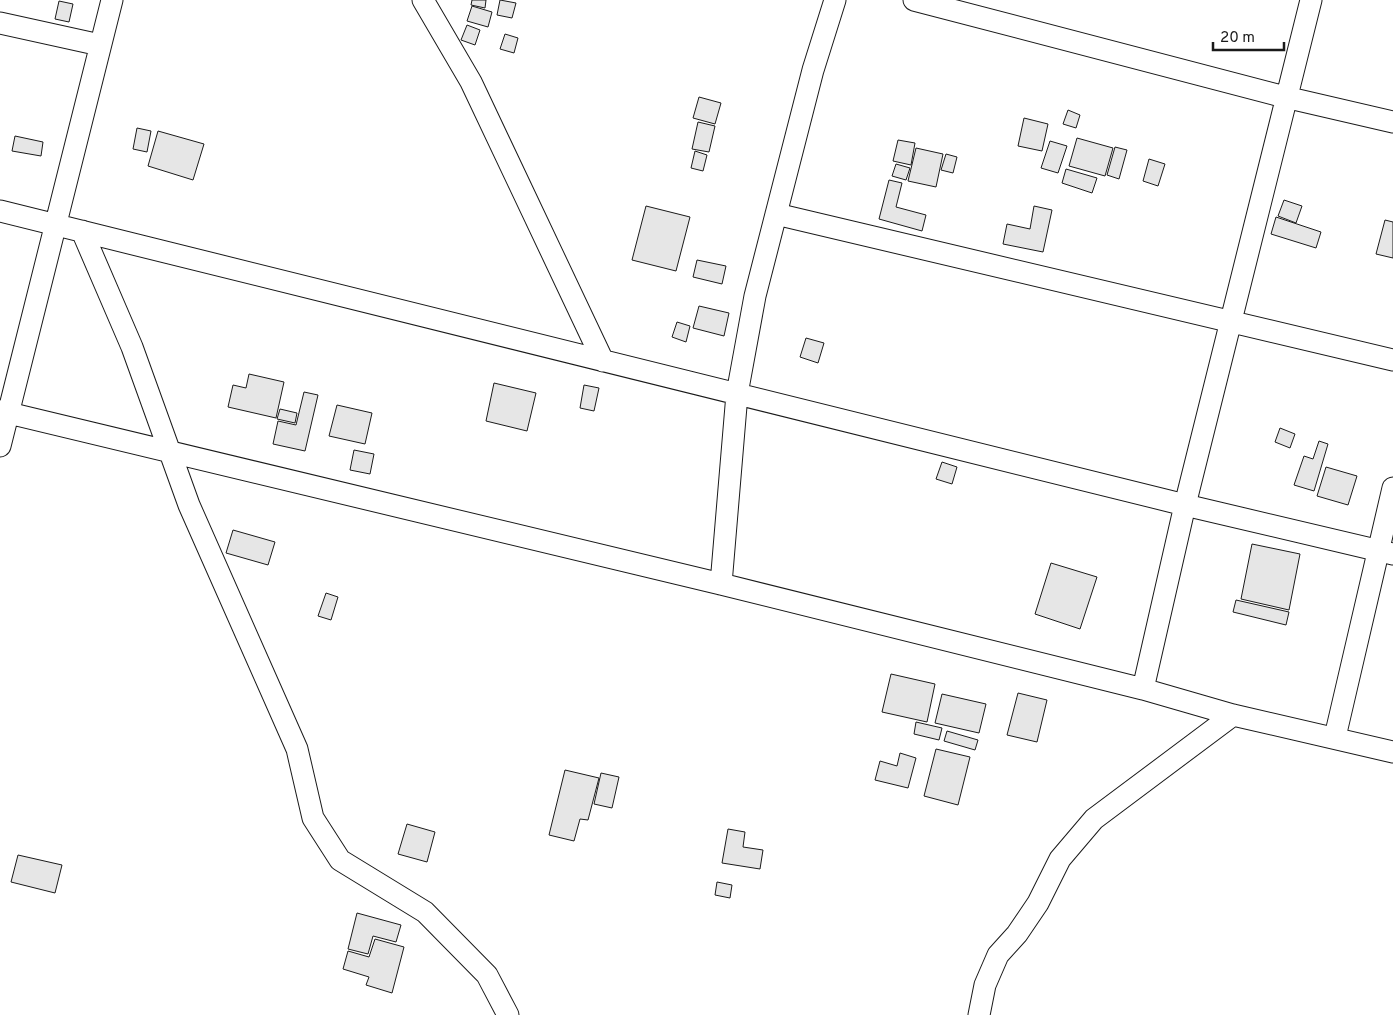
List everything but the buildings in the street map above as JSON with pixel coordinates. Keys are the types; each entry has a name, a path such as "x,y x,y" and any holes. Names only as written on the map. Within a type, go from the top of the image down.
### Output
{"street":[{"path":"0,446 4,412 55,225 112,0"},
{"path":"423,0 471,82 603,361"},
{"path":"721,584 737,394 755,296 812,70 835,0"},
{"path":"914,0 1285,97 1393,122"},
{"path":"1143,689 1185,505 1310,0"},
{"path":"0,23 100,45"},
{"path":"0,211 1185,505 1386,552"},
{"path":"776,214 1393,360"},
{"path":"82,231 132,347 189,505 297,749 313,818 340,860 425,912 487,975 508,1015"},
{"path":"4,412 721,584 1143,689 1232,715 1393,752"},
{"path":"1335,738 1386,552 1393,488"},
{"path":"979,1015 985,985 998,955 1017,934 1038,902 1060,859 1094,819 1232,715"}]}
